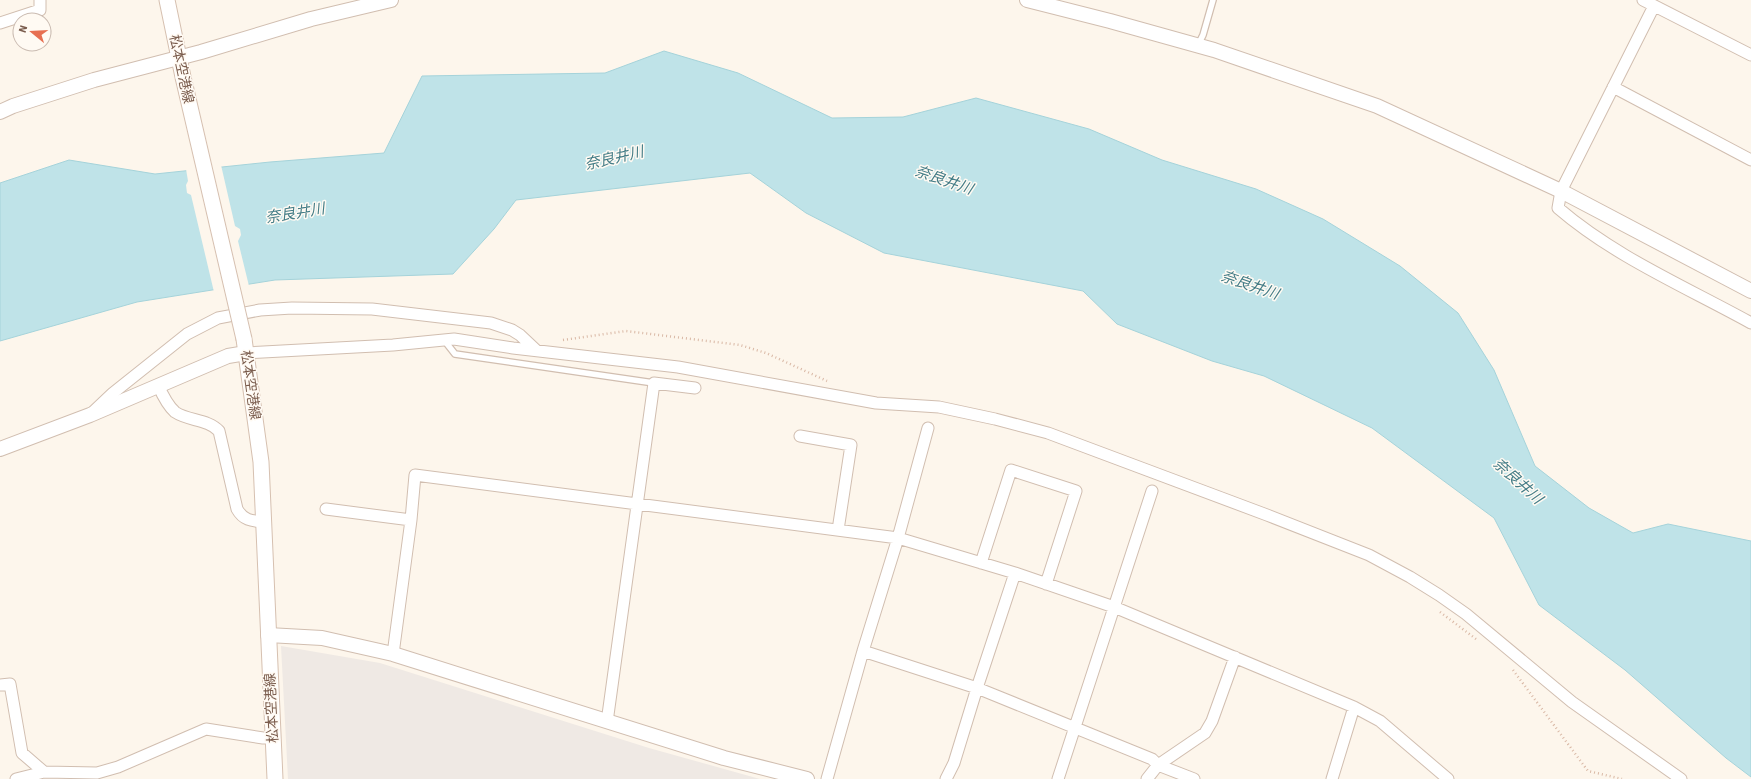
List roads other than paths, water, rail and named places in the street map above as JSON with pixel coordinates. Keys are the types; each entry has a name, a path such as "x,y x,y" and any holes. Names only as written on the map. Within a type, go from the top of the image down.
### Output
{"main road":[{"name":"松本空港線","path":"167,0 183,77 245,346 261,462 275,779"}],"street":[{"path":"0,23 40,10 40,0"},
{"path":"0,112 13,106 94,80 179,58 311,19 391,0"},
{"path":"1027,0 1110,21 1198,46 1377,106 1561,191 1751,291"},
{"path":"1643,0 1751,56"},
{"path":"1654,6 1561,191 1558,208 1622,253 1751,323"},
{"path":"1613,87 1751,160"},
{"path":"90,415 113,393 187,334 218,318 260,310 292,308 372,309 491,323 512,330 520,335 537,351"},
{"path":"0,449 90,415 228,356 245,346 454,339 537,351 678,367 876,403 939,407 1048,433 1164,476 1369,556 1410,577 1466,614 1572,702 1681,779"},
{"path":"607,722 654,383 695,388"},
{"path":"158,385 164,399 176,412 214,426 218,431 241,516 247,520 264,522"},
{"path":"827,779 863,651 898,538 928,428"},
{"path":"800,436 851,445 838,530"},
{"path":"981,563 1011,470 1076,491 1046,584"},
{"path":"393,654 412,520 415,475 638,502 898,538 981,563 1114,607 1354,707 1380,721 1448,779"},
{"path":"1058,779 1152,491"},
{"path":"326,509 412,520"},
{"path":"946,779 954,763 1015,574"},
{"path":"268,635 322,638 393,654 724,758 806,779"},
{"path":"863,651 977,688 1075,726 1152,759 1158,765 1194,779"},
{"path":"1147,779 1158,765 1205,733 1212,721 1235,657"},
{"path":"0,685 10,684 22,753 44,772"},
{"path":"1332,779 1354,707"},
{"path":"16,779 44,772 96,773 118,767 206,729 263,738 273,738"}],"lane":[{"path":"1198,46 1203,35 1213,0"},
{"path":"444,340 455,354 654,383"}],"water":[{"name":"奈良井川","path":"664,51 738,73 832,118 903,117 976,98 1089,129 1162,160 1256,189 1323,219 1400,266 1458,313 1494,370 1535,466 1589,508 1633,533 1668,524 1751,541 1751,777 1726,758 1625,670 1539,605 1494,518 1372,428 1264,376 1212,361 1117,324 1083,291 884,253 806,213 750,173 516,200 494,229 453,274 275,280 137,302 0,341 0,183 69,160 155,174 270,162 384,153 422,76 605,73"}]}
